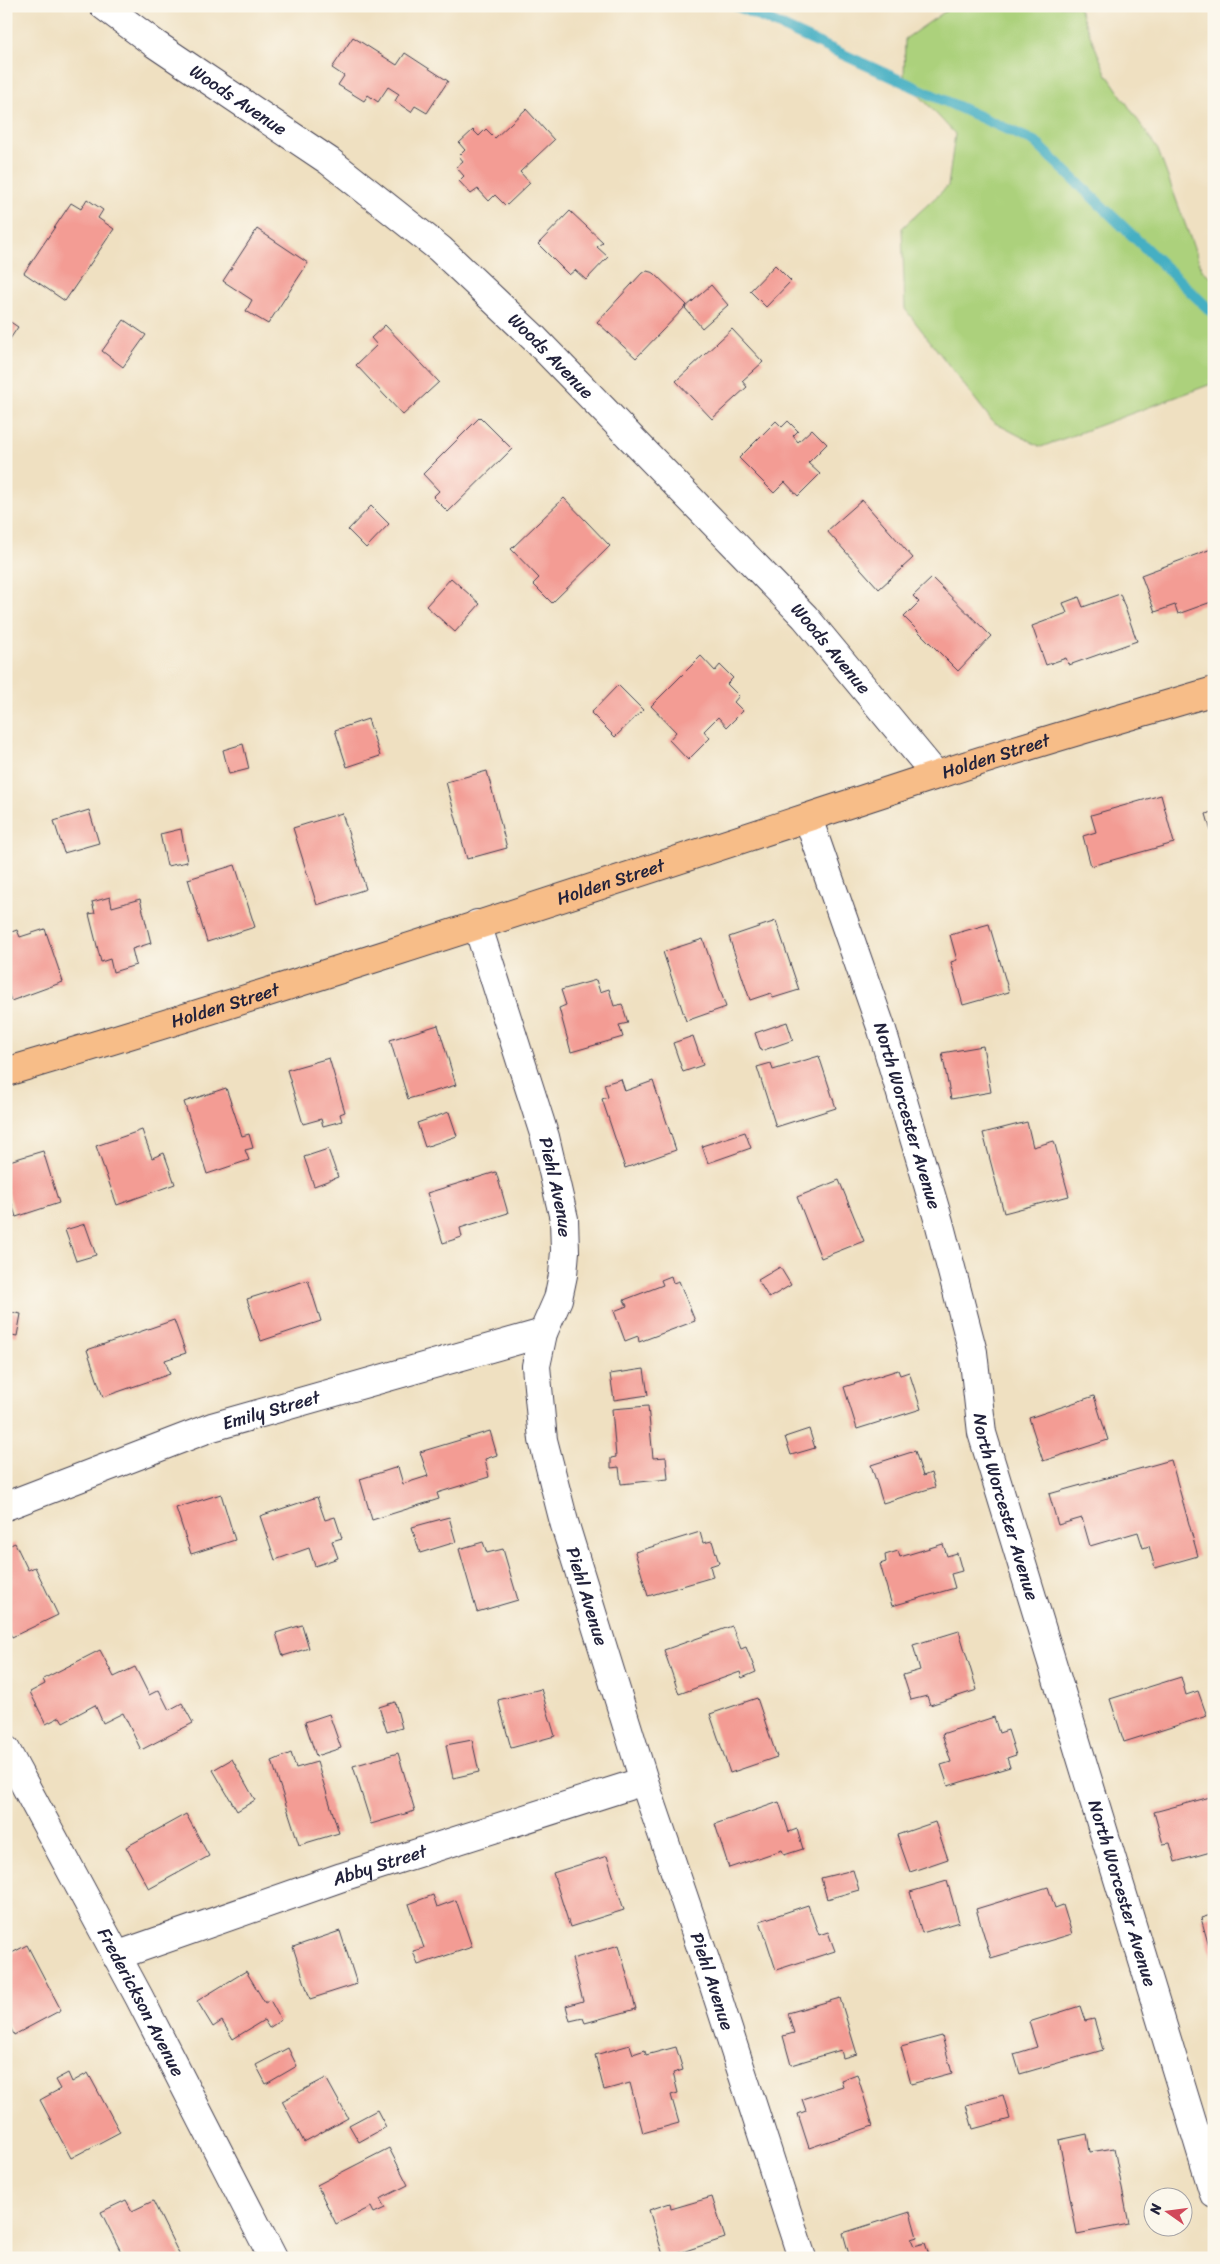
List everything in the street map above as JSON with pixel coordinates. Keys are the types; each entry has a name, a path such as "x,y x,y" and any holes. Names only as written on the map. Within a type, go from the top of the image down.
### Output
{"main road":[{"name":"Holden Street","path":"6,1072 140,1032 808,818 936,775 1214,691"}],"street":[{"name":"Woods Avenue","path":"104,6 155,44 329,161 440,249 535,339 805,617 936,775"},
{"name":"North Worcester Avenue","path":"808,818 882,1030 939,1222 973,1352 982,1433 1214,2194"},
{"name":"Piehl Avenue","path":"477,924 545,1137 564,1220 565,1251 563,1275 558,1299 543,1333 536,1366 543,1440 564,1522 644,1781 713,1983 802,2258"},
{"name":"Emily Street","path":"6,1506 212,1427 543,1333"},
{"name":"Frederickson Avenue","path":"6,1750 116,1956 273,2258"},
{"name":"Abby Street","path":"116,1956 342,1877 644,1781"}],"green space":[{"path":"953,6 1078,6 1106,73 1158,150 1202,270 1214,279 1214,383 1041,447 993,422 905,309 902,228 948,186 955,134 904,79 905,39"}],"building":[{"path":"353,37 397,65 405,53 448,81 427,113 415,106 411,112 395,101 399,94 388,87 378,102 368,95 364,101 338,85 344,76 332,68"},
{"path":"526,109 554,140 520,172 530,183 506,206 495,195 489,201 478,189 471,194 459,181 464,176 456,167 463,161 459,156 465,150 459,143 473,130 479,136 486,129 495,138"},
{"path":"87,199 103,210 98,218 114,229 65,301 24,273 71,203 81,209"},
{"path":"570,211 603,242 597,247 608,257 586,280 575,270 569,275 538,244"},
{"path":"257,229 308,263 268,324 246,311 252,300 223,281"},
{"path":"775,265 791,281 766,307 750,291"},
{"path":"647,271 654,273 687,305 636,358 597,322 642,273"},
{"path":"711,285 728,305 702,328 685,308"},
{"path":"6,319 18,327 6,345"},
{"path":"124,320 146,335 123,367 102,351"},
{"path":"385,325 439,382 403,415 356,365 377,345 371,338"},
{"path":"732,329 763,362 742,381 747,387 712,419 676,381"},
{"path":"480,417 512,449 448,512 433,497 439,491 423,474"},
{"path":"776,421 782,427 788,421 798,431 793,436 798,442 812,429 827,444 808,463 820,474 798,496 785,482 774,493 739,458"},
{"path":"564,498 610,546 552,603 533,584 539,578 511,549"},
{"path":"862,500 913,558 879,589 827,531"},
{"path":"371,506 389,524 366,548 348,530"},
{"path":"1214,548 1214,601 1178,614 1175,605 1155,612 1141,575"},
{"path":"451,578 480,604 455,632 426,606"},
{"path":"932,578 991,636 958,671 904,617 919,602 913,596"},
{"path":"1120,594 1137,641 1069,665 1066,658 1046,665 1032,626 1067,613 1063,603 1079,597 1083,607"},
{"path":"701,656 715,671 720,665 733,678 727,684 739,696 734,702 743,711 727,727 718,717 704,731 710,738 688,760 669,740 676,732 651,706"},
{"path":"618,685 643,710 615,737 591,713"},
{"path":"368,719 380,756 347,767 335,730"},
{"path":"243,744 249,769 229,774 223,750"},
{"path":"487,771 507,848 467,859 446,782"},
{"path":"1161,795 1174,843 1091,866 1083,836 1096,832 1091,815"},
{"path":"89,810 99,843 64,853 54,821"},
{"path":"1214,811 1214,838 1213,838 1206,814"},
{"path":"342,813 366,889 317,905 293,828"},
{"path":"181,829 187,862 167,866 160,834"},
{"path":"235,865 255,927 207,942 188,879"},
{"path":"110,897 112,907 140,899 151,943 132,949 136,965 113,972 110,959 101,962 89,914 95,913 92,902"},
{"path":"776,921 799,990 773,998 771,993 750,1000 729,937"},
{"path":"989,924 1009,992 963,1005 951,962 957,960 950,935"},
{"path":"45,929 63,982 11,1001 6,986 6,934 17,930 20,937"},
{"path":"703,939 726,1007 686,1021 663,952"},
{"path":"596,980 600,992 609,989 614,1006 622,1004 628,1023 619,1025 623,1037 571,1052 559,1008 566,1005 561,990"},
{"path":"787,1022 793,1040 761,1051 755,1033"},
{"path":"438,1025 456,1085 408,1099 390,1040"},
{"path":"693,1036 703,1065 683,1072 673,1043"},
{"path":"983,1046 991,1092 951,1099 942,1053"},
{"path":"819,1056 836,1108 776,1127 757,1067 771,1063 773,1070"},
{"path":"329,1058 345,1112 340,1114 342,1121 323,1126 321,1119 303,1124 287,1070"},
{"path":"621,1079 625,1091 653,1081 676,1150 625,1168 602,1099 608,1097 604,1084"},
{"path":"226,1088 242,1136 249,1134 253,1148 245,1150 249,1160 207,1174 184,1102"},
{"path":"449,1112 457,1136 425,1147 417,1123"},
{"path":"1027,1122 1033,1147 1054,1141 1069,1196 1004,1213 983,1133"},
{"path":"142,1130 152,1158 164,1153 175,1184 117,1205 96,1146"},
{"path":"745,1132 751,1148 708,1163 702,1146"},
{"path":"328,1149 338,1177 314,1186 304,1157"},
{"path":"43,1151 59,1203 16,1217 6,1185 6,1162"},
{"path":"496,1172 508,1213 460,1228 462,1237 443,1243 427,1193"},
{"path":"839,1180 864,1241 821,1258 797,1197"},
{"path":"85,1224 96,1255 76,1261 65,1230"},
{"path":"780,1267 791,1285 769,1298 758,1280"},
{"path":"671,1276 673,1283 679,1281 695,1321 639,1342 638,1336 625,1341 614,1311 627,1306 624,1300 663,1285 661,1280"},
{"path":"308,1280 321,1321 261,1341 247,1299"},
{"path":"6,1311 21,1314 17,1336 6,1334"},
{"path":"174,1320 186,1353 165,1360 170,1374 103,1397 87,1350"},
{"path":"644,1369 648,1395 614,1400 610,1374"},
{"path":"898,1370 900,1375 909,1372 921,1409 857,1429 844,1387"},
{"path":"1094,1396 1108,1440 1043,1461 1029,1418"},
{"path":"648,1406 653,1458 666,1457 668,1479 621,1484 619,1467 611,1468 611,1458 616,1457 612,1409"},
{"path":"809,1429 815,1448 791,1455 785,1437"},
{"path":"490,1431 497,1455 485,1459 489,1477 437,1493 439,1499 372,1520 360,1479 398,1467 403,1484 428,1476 420,1452"},
{"path":"915,1451 923,1476 931,1473 935,1487 883,1503 871,1465"},
{"path":"1171,1460 1198,1556 1155,1568 1149,1546 1143,1548 1138,1532 1090,1546 1082,1518 1058,1525 1049,1494"},
{"path":"221,1494 235,1540 191,1554 176,1508"},
{"path":"317,1497 325,1520 335,1517 342,1538 332,1541 338,1558 315,1566 309,1548 275,1560 260,1516"},
{"path":"449,1517 456,1542 420,1553 412,1527"},
{"path":"700,1532 703,1543 712,1541 719,1563 710,1566 713,1577 648,1596 635,1552"},
{"path":"483,1542 487,1553 503,1549 518,1600 477,1612 459,1549"},
{"path":"15,1543 28,1570 35,1567 58,1615 12,1637 6,1626 6,1582 10,1580 6,1571 6,1547"},
{"path":"943,1544 947,1556 957,1553 962,1571 951,1574 955,1588 892,1606 880,1564 886,1562 885,1555 898,1551 900,1557"},
{"path":"302,1625 309,1648 283,1656 276,1633"},
{"path":"732,1626 741,1649 746,1647 756,1672 742,1678 740,1672 679,1694 664,1650"},
{"path":"959,1631 977,1690 930,1705 927,1696 911,1700 903,1675 920,1670 913,1645"},
{"path":"100,1650 114,1677 135,1667 149,1695 159,1690 169,1710 182,1703 193,1723 141,1750 123,1713 103,1723 95,1705 63,1722 60,1717 46,1724 30,1692 45,1684 43,1679"},
{"path":"1181,1677 1186,1695 1198,1691 1207,1716 1124,1742 1110,1699"},
{"path":"541,1689 555,1736 511,1748 498,1700"},
{"path":"757,1698 777,1757 730,1773 710,1714"},
{"path":"395,1702 402,1728 387,1732 379,1707"},
{"path":"329,1714 341,1748 316,1756 305,1722"},
{"path":"994,1717 999,1733 1008,1730 1016,1755 1007,1758 1010,1767 948,1786 941,1765 951,1762 942,1734"},
{"path":"472,1740 479,1772 453,1778 446,1745"},
{"path":"291,1753 296,1768 317,1762 339,1833 299,1845 272,1761"},
{"path":"398,1753 415,1811 371,1824 353,1766"},
{"path":"232,1759 255,1800 237,1811 213,1770"},
{"path":"1214,1796 1214,1851 1175,1862 1170,1843 1163,1844 1154,1812"},
{"path":"779,1802 789,1832 797,1829 803,1849 784,1855 782,1850 729,1868 715,1824"},
{"path":"186,1814 209,1856 149,1889 126,1847"},
{"path":"935,1822 948,1859 910,1872 897,1835"},
{"path":"607,1856 624,1910 570,1927 553,1873"},
{"path":"853,1870 859,1890 827,1899 821,1878"},
{"path":"947,1881 959,1922 922,1933 910,1892"},
{"path":"1048,1887 1055,1908 1063,1905 1072,1934 991,1958 976,1909"},
{"path":"433,1895 437,1907 456,1900 472,1947 418,1965 413,1951 424,1948 409,1904"},
{"path":"808,1905 819,1935 828,1932 835,1951 776,1970 760,1921"},
{"path":"1214,1914 1214,1961 1213,1961 1201,1918"},
{"path":"340,1931 357,1984 310,1999 293,1947"},
{"path":"27,1945 61,2010 14,2035 6,2019 6,1956"},
{"path":"619,1945 636,2009 585,2023 583,2018 570,2021 566,2006 583,2001 572,1959"},
{"path":"246,1971 265,2003 270,2000 281,2020 269,2028 264,2020 233,2039 222,2021 213,2027 197,2001"},
{"path":"840,1998 857,2054 843,2058 841,2050 791,2065 783,2036 794,2033 788,2013"},
{"path":"1080,2006 1085,2021 1094,2019 1103,2050 1020,2074 1014,2054 1037,2047 1029,2022"},
{"path":"942,2036 952,2073 911,2084 901,2047"},
{"path":"630,2045 633,2054 645,2050 646,2055 676,2047 683,2070 673,2073 678,2093 671,2095 679,2123 643,2133 630,2083 604,2090 595,2055"},
{"path":"288,2048 297,2066 266,2084 256,2065"},
{"path":"68,2073 72,2082 88,2073 120,2132 71,2158 40,2100 60,2089 55,2080"},
{"path":"857,2074 873,2126 809,2148 798,2114 806,2111 802,2099 843,2086 841,2080"},
{"path":"326,2078 348,2118 304,2142 282,2101"},
{"path":"1003,2095 1010,2119 973,2129 966,2105"},
{"path":"377,2110 386,2127 359,2142 349,2125"},
{"path":"1087,2134 1090,2152 1114,2148 1129,2224 1077,2234 1059,2140"},
{"path":"389,2148 408,2185 380,2199 385,2208 374,2213 371,2207 336,2224 317,2185"},
{"path":"712,2197 725,2238 664,2258 649,2210 670,2203 671,2209"},
{"path":"126,2200 132,2211 153,2201 181,2258 124,2258 101,2212"},
{"path":"910,2212 917,2237 911,2239 914,2246 925,2243 929,2255 919,2258 850,2258 843,2233"}],"waterway":[{"path":"737,6 1035,142 1214,314"}]}
